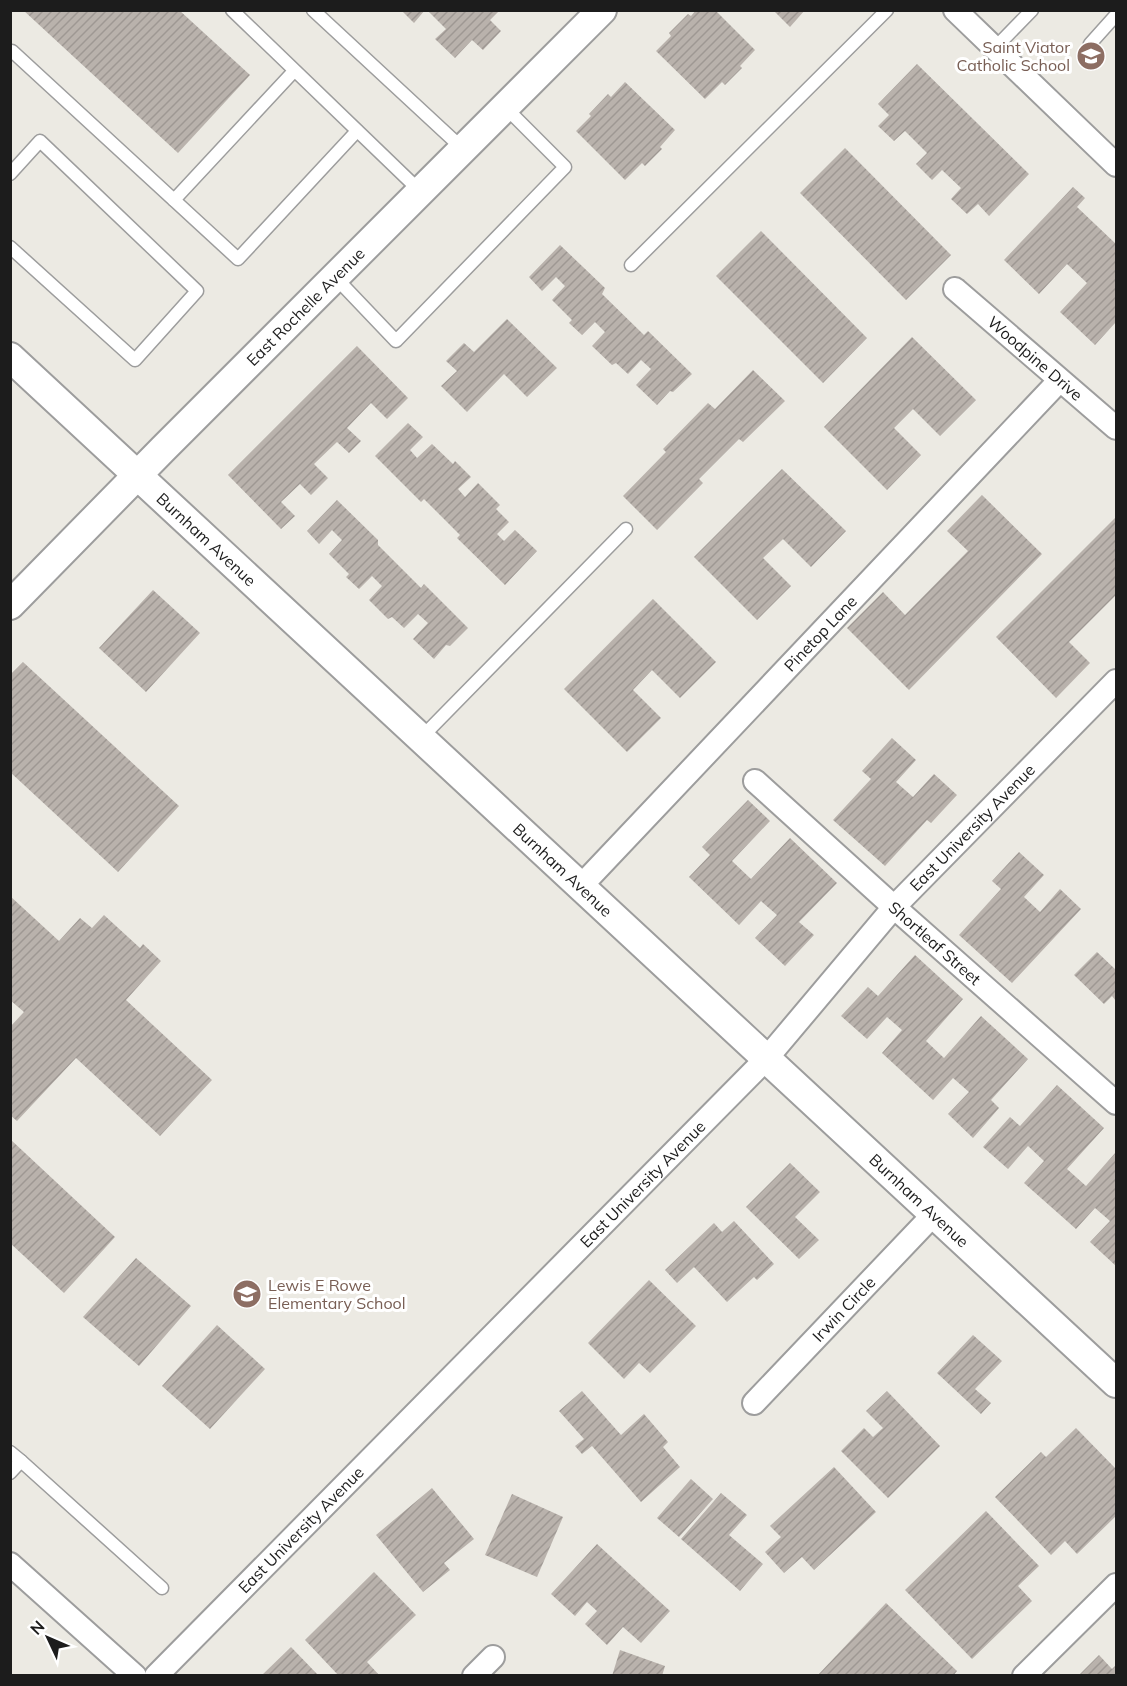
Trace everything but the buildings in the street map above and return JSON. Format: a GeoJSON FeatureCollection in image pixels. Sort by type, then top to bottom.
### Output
{"type":"FeatureCollection","features":[{"type":"Feature","properties":{"kind":"street","name":"East Rochelle Avenue"},"geometry":{"type":"LineString","coordinates":[[10,605],[602,10]]}},
{"type":"Feature","properties":{"kind":"street"},"geometry":{"type":"LineString","coordinates":[[960,12],[994,49],[1116,165]]}},
{"type":"Feature","properties":{"kind":"street","name":"Woodpine Drive"},"geometry":{"type":"LineString","coordinates":[[955,289],[1116,429]]}},
{"type":"Feature","properties":{"kind":"street","name":"Burnham Avenue"},"geometry":{"type":"LineString","coordinates":[[10,357],[1116,1383]]}},
{"type":"Feature","properties":{"kind":"street","name":"Pinetop Lane"},"geometry":{"type":"LineString","coordinates":[[581,886],[1059,381]]}},
{"type":"Feature","properties":{"kind":"street","name":"East University Avenue"},"geometry":{"type":"LineString","coordinates":[[156,1676],[767,1058],[894,908],[1116,681]]}},
{"type":"Feature","properties":{"kind":"street","name":"Shortleaf Street"},"geometry":{"type":"LineString","coordinates":[[755,781],[894,908],[1116,1103]]}},
{"type":"Feature","properties":{"kind":"street","name":"Irwin Circle"},"geometry":{"type":"LineString","coordinates":[[754,1403],[934,1214]]}},
{"type":"Feature","properties":{"kind":"street"},"geometry":{"type":"LineString","coordinates":[[10,1563],[135,1676]]}},
{"type":"Feature","properties":{"kind":"street"},"geometry":{"type":"LineString","coordinates":[[1024,1676],[1116,1585]]}},
{"type":"Feature","properties":{"kind":"street"},"geometry":{"type":"LineString","coordinates":[[474,1676],[492,1657]]}},
{"type":"Feature","properties":{"kind":"lane"},"geometry":{"type":"LineString","coordinates":[[232,10],[421,192]]}},
{"type":"Feature","properties":{"kind":"lane"},"geometry":{"type":"LineString","coordinates":[[313,10],[463,149]]}},
{"type":"Feature","properties":{"kind":"lane"},"geometry":{"type":"LineString","coordinates":[[631,265],[887,10]]}},
{"type":"Feature","properties":{"kind":"lane"},"geometry":{"type":"LineString","coordinates":[[994,49],[1032,10]]}},
{"type":"Feature","properties":{"kind":"lane"},"geometry":{"type":"LineString","coordinates":[[1090,44],[1116,15]]}},
{"type":"Feature","properties":{"kind":"lane"},"geometry":{"type":"LineString","coordinates":[[11,51],[238,259],[357,131]]}},
{"type":"Feature","properties":{"kind":"lane"},"geometry":{"type":"LineString","coordinates":[[174,200],[294,70]]}},
{"type":"Feature","properties":{"kind":"lane"},"geometry":{"type":"LineString","coordinates":[[335,277],[396,341],[565,166],[505,107]]}},
{"type":"Feature","properties":{"kind":"lane"},"geometry":{"type":"LineString","coordinates":[[10,174],[40,141],[197,291],[135,360],[10,247]]}},
{"type":"Feature","properties":{"kind":"lane"},"geometry":{"type":"LineString","coordinates":[[421,738],[626,529]]}},
{"type":"Feature","properties":{"kind":"lane"},"geometry":{"type":"LineString","coordinates":[[10,1452],[162,1588]]}},
{"type":"Feature","properties":{"kind":"lane"},"geometry":{"type":"LineString","coordinates":[[10,1473],[21,1461]]}},
{"type":"Feature","properties":{"kind":"place","name":"Saint Viator Catholic School"},"geometry":{"type":"Point","coordinates":[1091,56]}},
{"type":"Feature","properties":{"kind":"place","name":"Lewis E Rowe Elementary School"},"geometry":{"type":"Point","coordinates":[247,1294]}}]}
